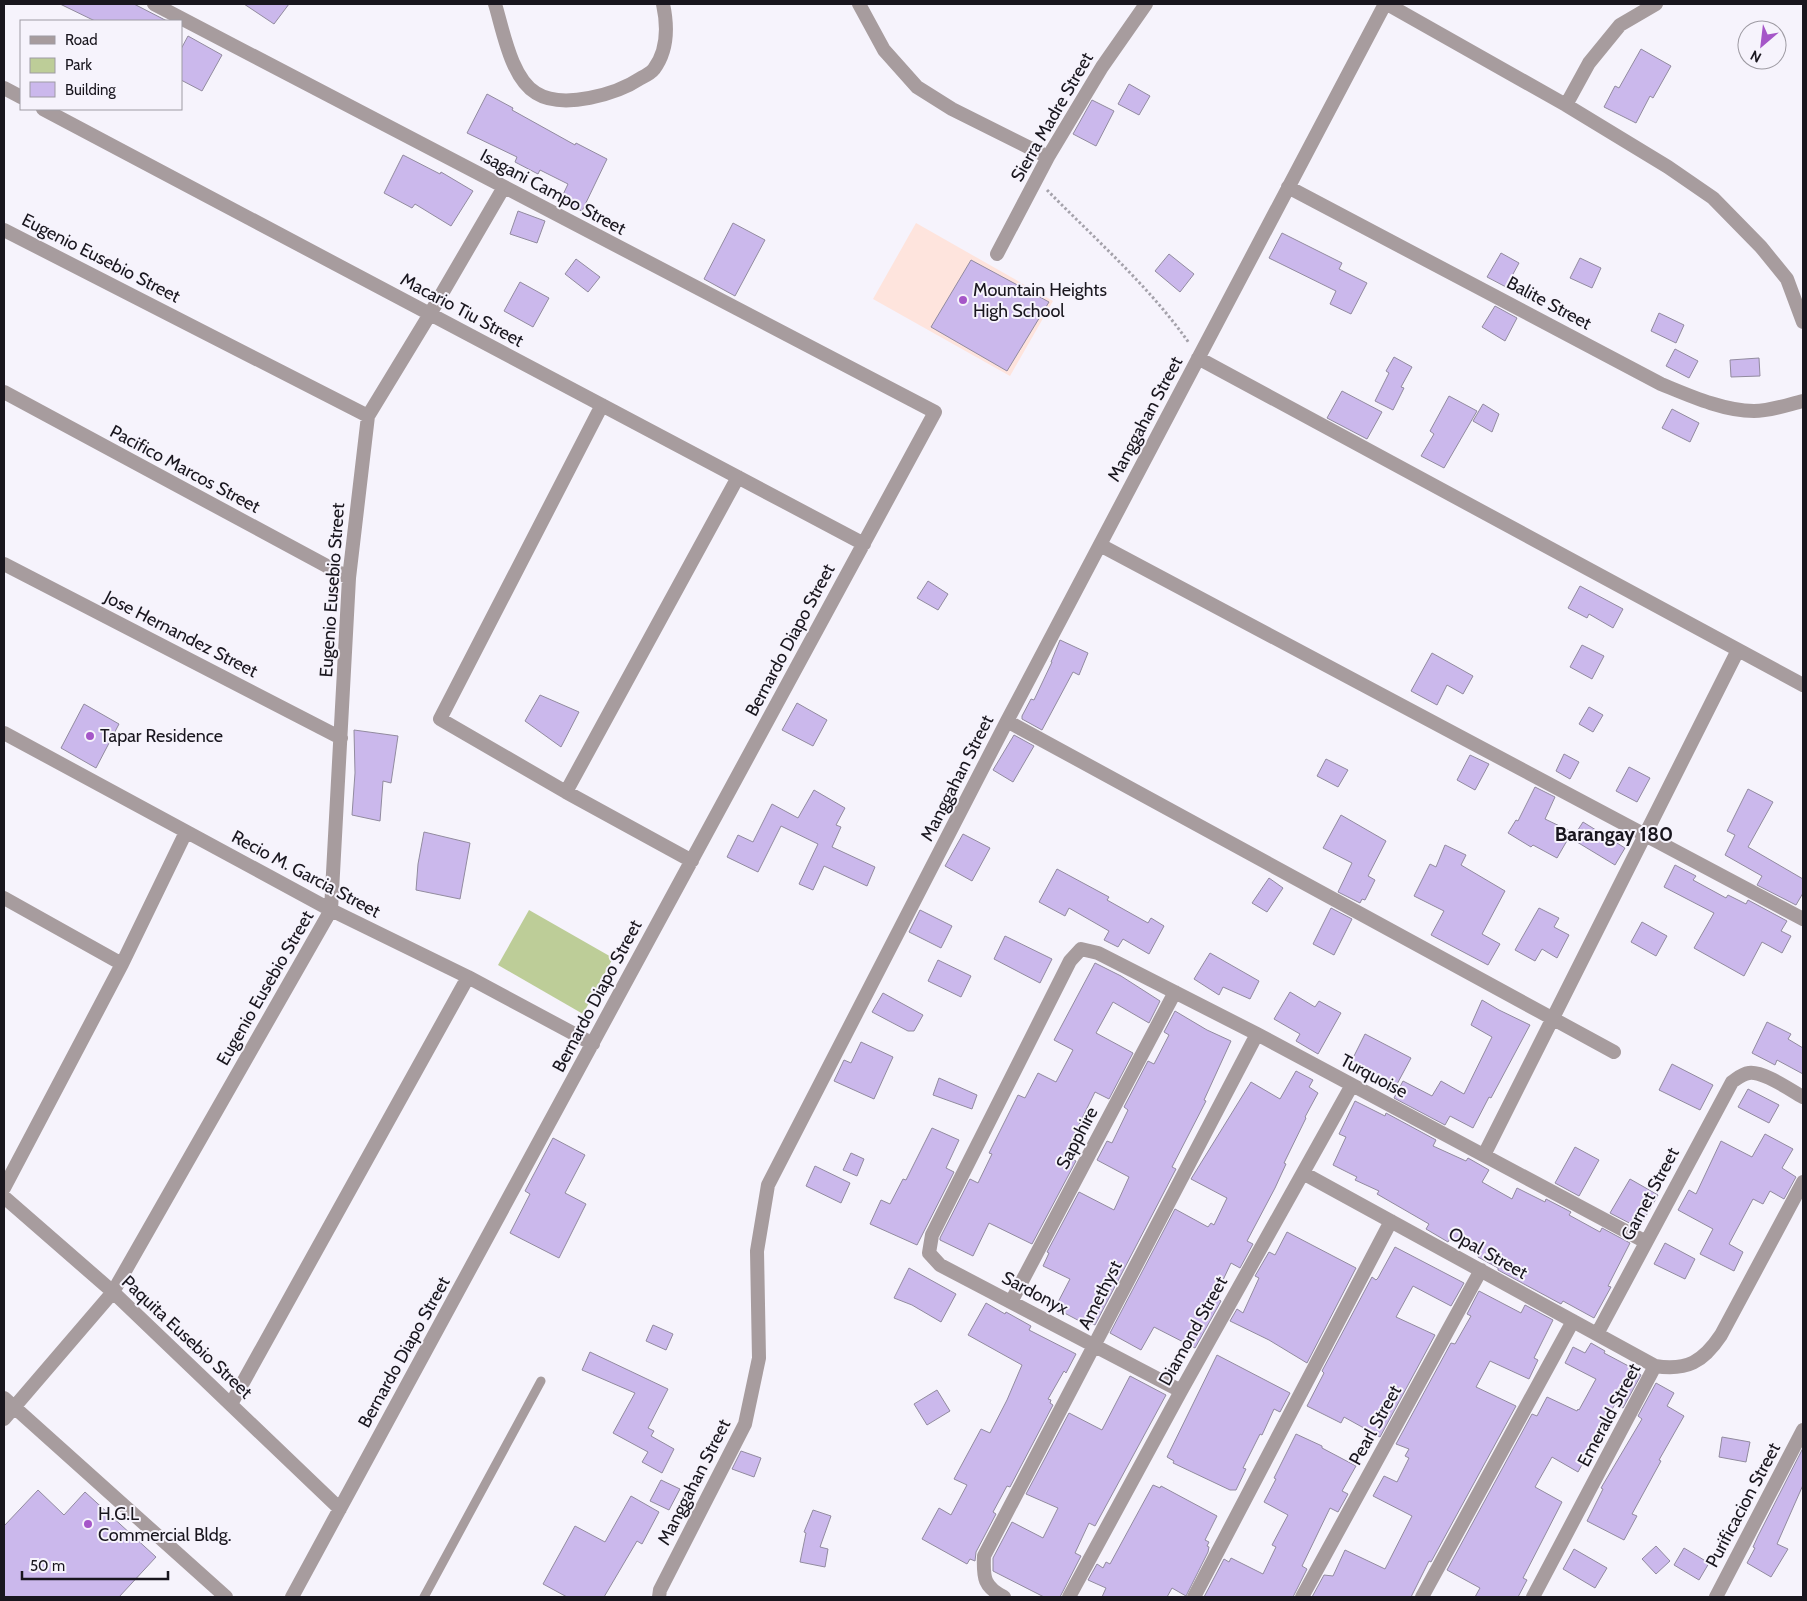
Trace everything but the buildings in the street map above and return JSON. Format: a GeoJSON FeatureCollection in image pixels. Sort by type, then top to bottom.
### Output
{"type":"FeatureCollection","features":[{"type":"Feature","properties":{"kind":"street","name":"Isagani Campo Street"},"geometry":{"type":"LineString","coordinates":[[154,4],[935,412]]}},
{"type":"Feature","properties":{"kind":"street"},"geometry":{"type":"LineString","coordinates":[[495,4],[507,45],[519,76],[536,93],[558,101],[593,97],[628,87],[653,71],[665,49],[667,22],[663,4]]}},
{"type":"Feature","properties":{"kind":"street"},"geometry":{"type":"LineString","coordinates":[[859,4],[884,50],[917,87],[952,109],[1048,157]]}},
{"type":"Feature","properties":{"kind":"street","name":"Sierra Madre Street"},"geometry":{"type":"LineString","coordinates":[[997,254],[1048,157],[1102,66],[1146,4]]}},
{"type":"Feature","properties":{"kind":"street"},"geometry":{"type":"LineString","coordinates":[[1386,4],[1566,104],[1668,167],[1713,198],[1761,247],[1787,279],[1803,322]]}},
{"type":"Feature","properties":{"kind":"street","name":"Manggahan Street"},"geometry":{"type":"LineString","coordinates":[[659,1597],[660,1590],[745,1424],[759,1358],[757,1251],[768,1185],[1007,721],[1386,4]]}},
{"type":"Feature","properties":{"kind":"street"},"geometry":{"type":"LineString","coordinates":[[1566,104],[1589,63],[1620,25],[1656,4]]}},
{"type":"Feature","properties":{"kind":"street"},"geometry":{"type":"LineString","coordinates":[[4,88],[20,96]]}},
{"type":"Feature","properties":{"kind":"street","name":"Macario Tiu Street"},"geometry":{"type":"LineString","coordinates":[[45,110],[864,544]]}},
{"type":"Feature","properties":{"kind":"street","name":"Eugenio Eusebio Street"},"geometry":{"type":"LineString","coordinates":[[4,1419],[8,1403],[113,1292],[331,910],[349,578],[368,416],[504,187]]}},
{"type":"Feature","properties":{"kind":"street","name":"Balite Street"},"geometry":{"type":"LineString","coordinates":[[1288,187],[1661,384],[1712,404],[1753,411],[1803,401]]}},
{"type":"Feature","properties":{"kind":"street","name":"Eugenio Eusebio Street"},"geometry":{"type":"LineString","coordinates":[[4,230],[368,416]]}},
{"type":"Feature","properties":{"kind":"street"},"geometry":{"type":"LineString","coordinates":[[1198,358],[1803,685]]}},
{"type":"Feature","properties":{"kind":"street","name":"Pacifico Marcos Street"},"geometry":{"type":"LineString","coordinates":[[4,392],[349,578]]}},
{"type":"Feature","properties":{"kind":"street"},"geometry":{"type":"LineString","coordinates":[[602,405],[440,719],[566,792],[692,860]]}},
{"type":"Feature","properties":{"kind":"street","name":"Bernardo Diapo Street"},"geometry":{"type":"LineString","coordinates":[[292,1597],[935,412]]}},
{"type":"Feature","properties":{"kind":"street"},"geometry":{"type":"LineString","coordinates":[[566,792],[738,477]]}},
{"type":"Feature","properties":{"kind":"street"},"geometry":{"type":"LineString","coordinates":[[1100,545],[1803,919]]}},
{"type":"Feature","properties":{"kind":"street","name":"Jose Hernandez Street"},"geometry":{"type":"LineString","coordinates":[[4,564],[341,738]]}},
{"type":"Feature","properties":{"kind":"street"},"geometry":{"type":"LineString","coordinates":[[1484,1156],[1738,650]]}},
{"type":"Feature","properties":{"kind":"street"},"geometry":{"type":"LineString","coordinates":[[1007,721],[1614,1052]]}},
{"type":"Feature","properties":{"kind":"street","name":"Recio M. Garcia Street"},"geometry":{"type":"LineString","coordinates":[[4,733],[331,910],[468,977],[593,1044]]}},
{"type":"Feature","properties":{"kind":"street"},"geometry":{"type":"LineString","coordinates":[[4,1188],[122,964],[186,832]]}},
{"type":"Feature","properties":{"kind":"street"},"geometry":{"type":"LineString","coordinates":[[4,898],[122,964]]}},
{"type":"Feature","properties":{"kind":"street","name":"Turquoise"},"geometry":{"type":"LineString","coordinates":[[929,1252],[932,1235],[1070,961],[1081,949],[1098,953],[1257,1034],[1646,1242]]}},
{"type":"Feature","properties":{"kind":"street"},"geometry":{"type":"LineString","coordinates":[[231,1404],[468,977]]}},
{"type":"Feature","properties":{"kind":"street","name":"Sapphire"},"geometry":{"type":"LineString","coordinates":[[1011,1302],[1175,992]]}},
{"type":"Feature","properties":{"kind":"street","name":"Amethyst"},"geometry":{"type":"LineString","coordinates":[[1004,1597],[993,1591],[983,1576],[984,1556],[1257,1034]]}},
{"type":"Feature","properties":{"kind":"street","name":"Garnet Street"},"geometry":{"type":"LineString","coordinates":[[1597,1334],[1732,1082],[1741,1075],[1750,1073],[1761,1074],[1803,1097]]}},
{"type":"Feature","properties":{"kind":"street","name":"Diamond Street"},"geometry":{"type":"LineString","coordinates":[[1069,1597],[1181,1391],[1352,1085]]}},
{"type":"Feature","properties":{"kind":"street","name":"Opal Street"},"geometry":{"type":"LineString","coordinates":[[1303,1173],[1655,1366]]}},
{"type":"Feature","properties":{"kind":"street","name":"Emerald Street"},"geometry":{"type":"LineString","coordinates":[[1533,1597],[1655,1366],[1673,1368],[1693,1363],[1711,1350],[1721,1335],[1803,1182]]}},
{"type":"Feature","properties":{"kind":"street","name":"Paquita Eusebio Street"},"geometry":{"type":"LineString","coordinates":[[4,1197],[113,1292],[340,1509]]}},
{"type":"Feature","properties":{"kind":"street"},"geometry":{"type":"LineString","coordinates":[[1194,1597],[1391,1221]]}},
{"type":"Feature","properties":{"kind":"street","name":"Sardonyx"},"geometry":{"type":"LineString","coordinates":[[929,1252],[940,1266],[1181,1391]]}},
{"type":"Feature","properties":{"kind":"street","name":"Pearl Street"},"geometry":{"type":"LineString","coordinates":[[1302,1597],[1481,1270]]}},
{"type":"Feature","properties":{"kind":"street"},"geometry":{"type":"LineString","coordinates":[[1422,1597],[1573,1321]]}},
{"type":"Feature","properties":{"kind":"street"},"geometry":{"type":"LineString","coordinates":[[8,1403],[226,1597]]}},
{"type":"Feature","properties":{"kind":"street","name":"Purificacion Street"},"geometry":{"type":"LineString","coordinates":[[1716,1597],[1803,1430]]}},
{"type":"Feature","properties":{"kind":"lane"},"geometry":{"type":"LineString","coordinates":[[424,1597],[541,1381]]}},
{"type":"Feature","properties":{"kind":"path"},"geometry":{"type":"LineString","coordinates":[[1036,179],[1158,303],[1198,358]]}},
{"type":"Feature","properties":{"kind":"shaded area","name":"Mountain Heights High School"},"geometry":{"type":"Polygon","coordinates":[[[916,223],[1053,301],[1010,376],[873,299],[916,223]]]}},
{"type":"Feature","properties":{"kind":"green space"},"geometry":{"type":"Polygon","coordinates":[[[529,910],[613,958],[583,1014],[498,965],[529,910]]]}},
{"type":"Feature","properties":{"kind":"place","name":"Mountain Heights High School"},"geometry":{"type":"Point","coordinates":[963,300]}},
{"type":"Feature","properties":{"kind":"place","name":"Tapar Residence"},"geometry":{"type":"Point","coordinates":[90,736]}},
{"type":"Feature","properties":{"kind":"place","name":"H.G.L Commercial Bldg."},"geometry":{"type":"Point","coordinates":[88,1524]}},
{"type":"Feature","properties":{"kind":"district","name":"Barangay 180"},"geometry":{"type":"Point","coordinates":[1614,834]}}]}
